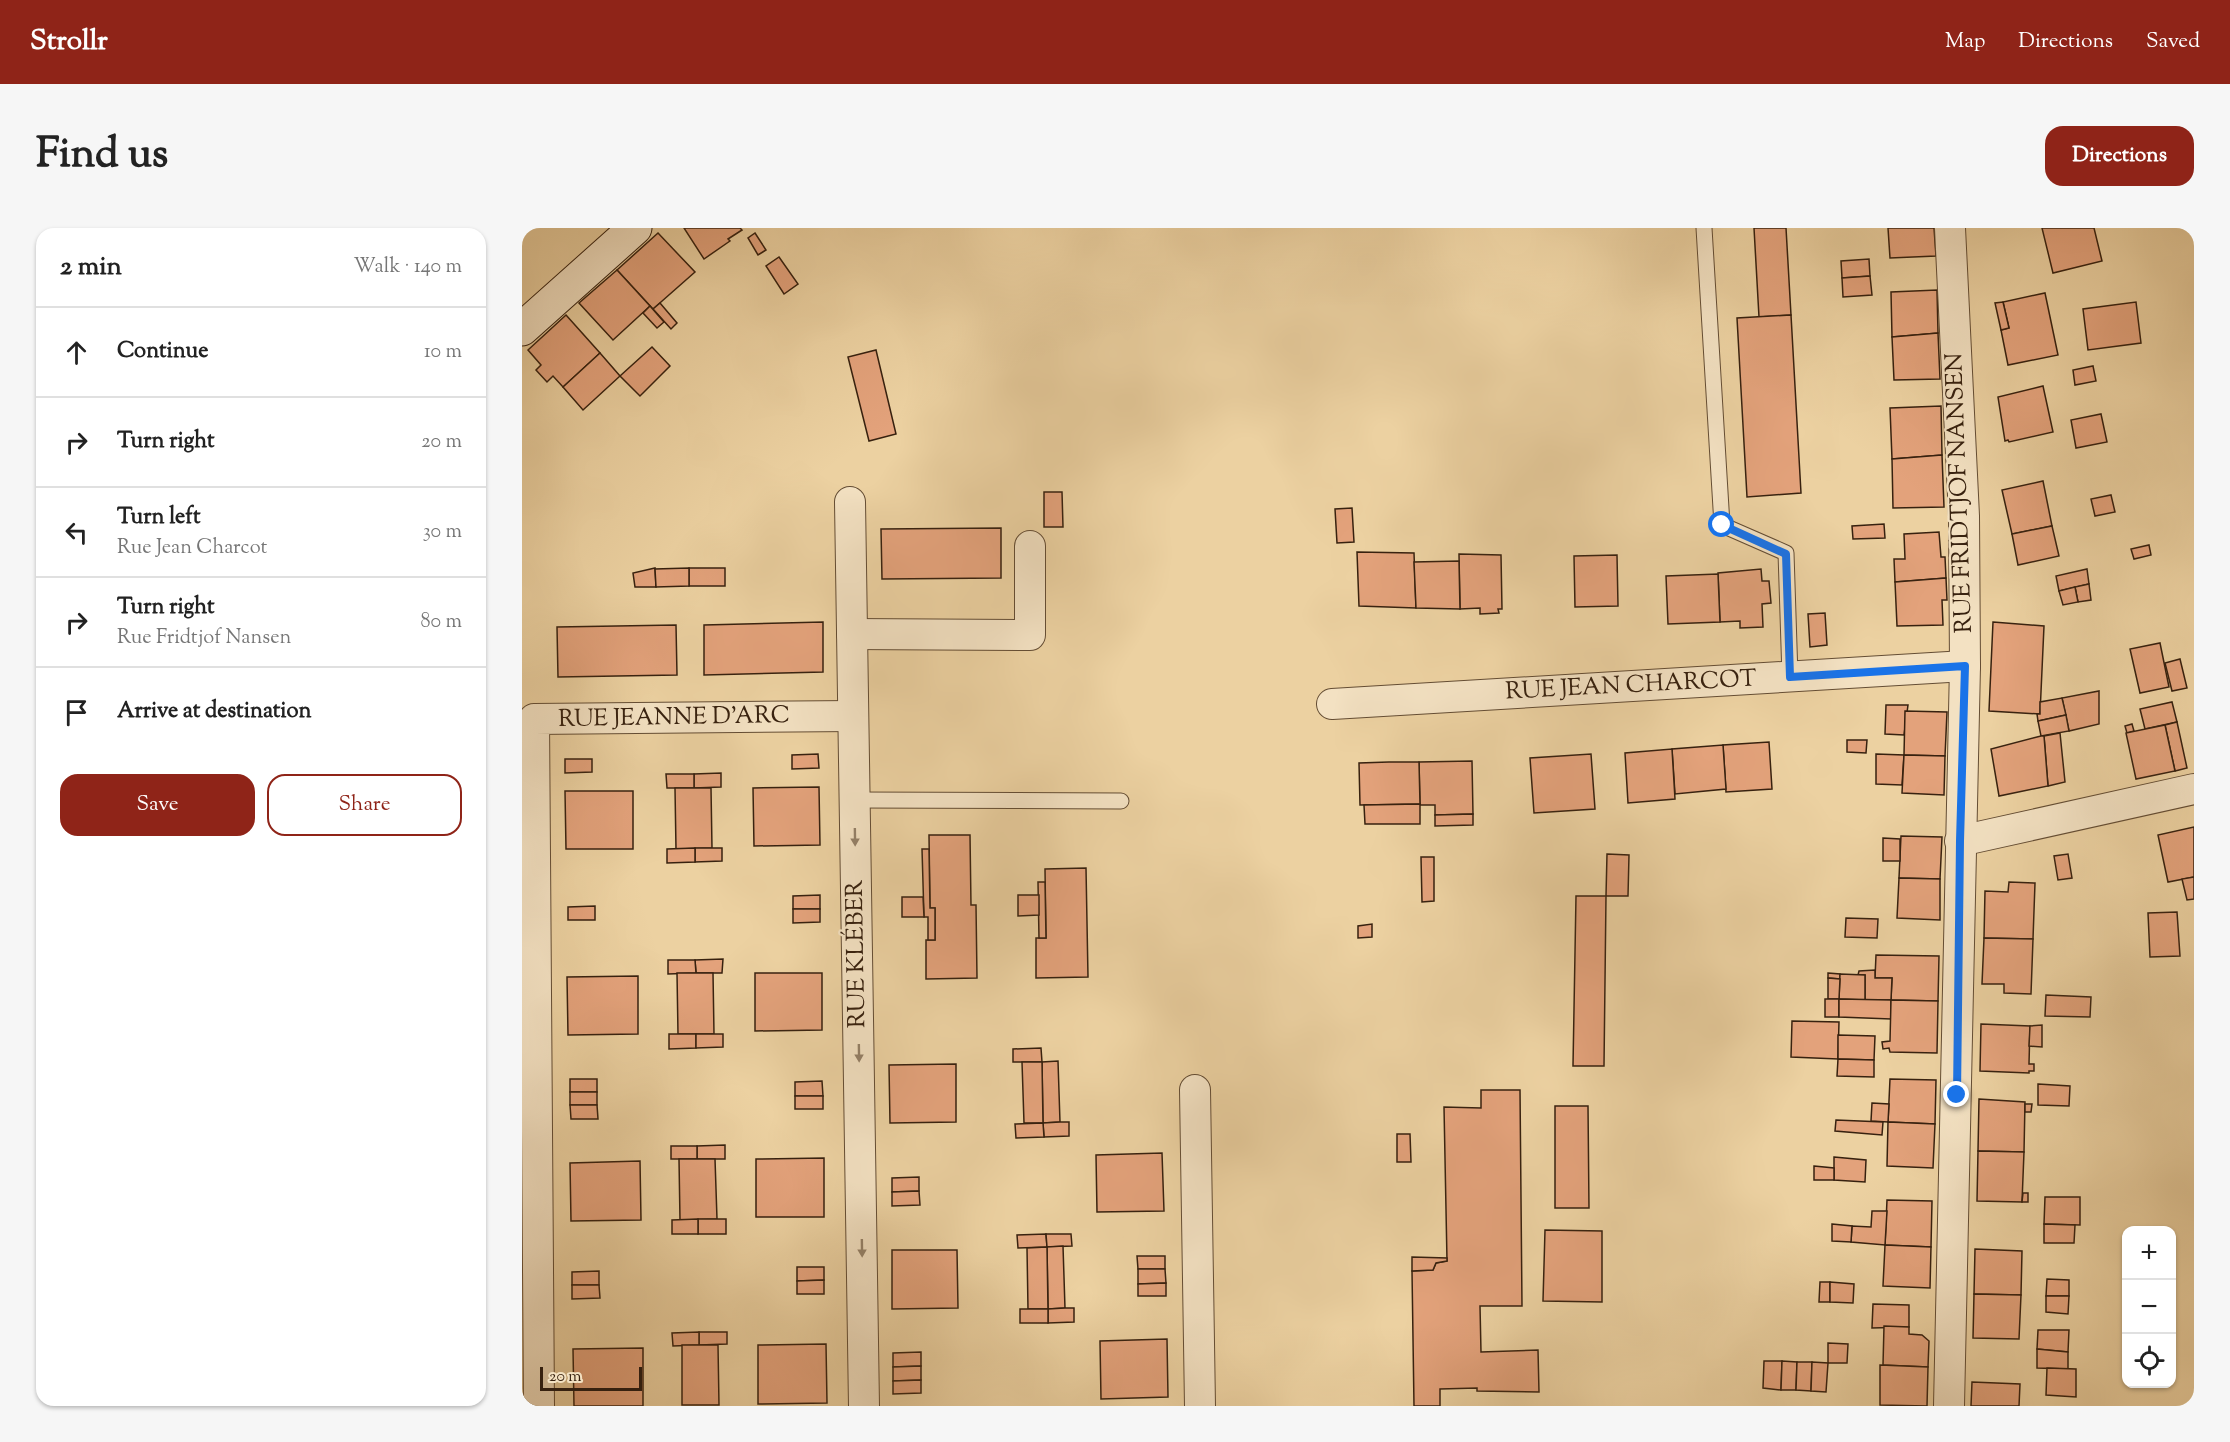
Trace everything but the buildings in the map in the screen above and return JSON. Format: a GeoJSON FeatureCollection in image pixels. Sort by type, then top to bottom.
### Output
{"type":"FeatureCollection","features":[{"type":"Feature","properties":{"kind":"street"},"geometry":{"type":"LineString","coordinates":[[522,329],[635,228]]}},
{"type":"Feature","properties":{"kind":"street","name":"RUE FRIDTJOF NANSEN"},"geometry":{"type":"LineString","coordinates":[[1949,1406],[1965,666],[1964,516],[1950,228]]}},
{"type":"Feature","properties":{"kind":"street","name":"RUE KLÉBER"},"geometry":{"type":"LineString","coordinates":[[850,502],[864,1406]]}},
{"type":"Feature","properties":{"kind":"street"},"geometry":{"type":"LineString","coordinates":[[852,634],[1030,635],[1030,546]]}},
{"type":"Feature","properties":{"kind":"street","name":"RUE JEAN CHARCOT"},"geometry":{"type":"LineString","coordinates":[[1332,704],[1965,666]]}},
{"type":"Feature","properties":{"kind":"street","name":"RUE JEANNE D'ARC"},"geometry":{"type":"LineString","coordinates":[[539,1406],[534,719],[854,716]]}},
{"type":"Feature","properties":{"kind":"street"},"geometry":{"type":"LineString","coordinates":[[1960,841],[2194,789]]}},
{"type":"Feature","properties":{"kind":"street"},"geometry":{"type":"LineString","coordinates":[[1195,1090],[1200,1406]]}},
{"type":"Feature","properties":{"kind":"lane"},"geometry":{"type":"LineString","coordinates":[[1704,228],[1722,525],[1786,554],[1790,677]]}},
{"type":"Feature","properties":{"kind":"lane"},"geometry":{"type":"LineString","coordinates":[[855,800],[1121,801]]}},
{"type":"Feature","properties":{"kind":"route"},"geometry":{"type":"LineString","coordinates":[[1722,525],[1786,554],[1790,677],[1965,666],[1957,1095]]}}]}
